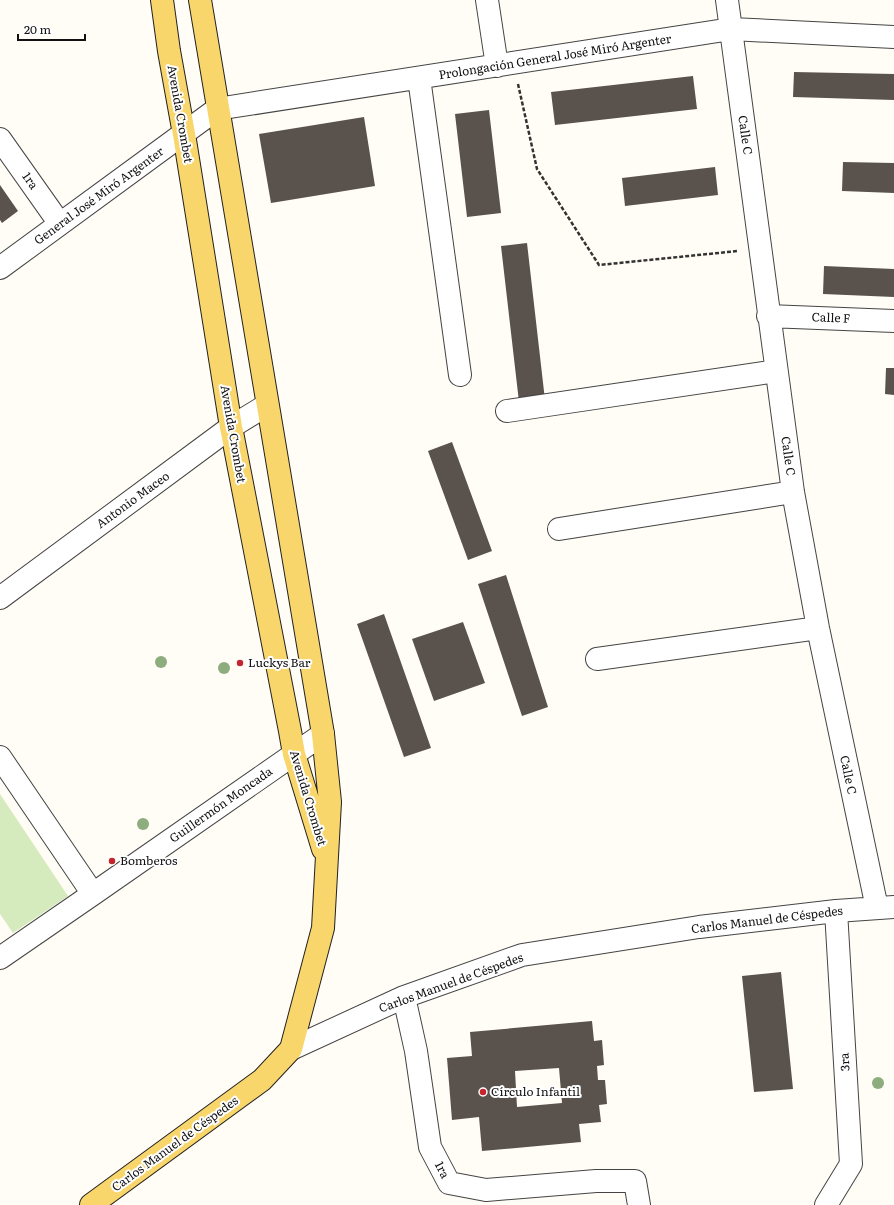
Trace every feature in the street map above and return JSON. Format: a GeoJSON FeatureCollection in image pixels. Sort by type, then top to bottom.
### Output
{"type":"FeatureCollection","features":[{"type":"Feature","properties":{"kind":"main road","name":"Avenida Crombet"},"geometry":{"type":"LineString","coordinates":[[162,0],[169,51],[184,134],[231,428],[294,754],[328,863]]}},
{"type":"Feature","properties":{"kind":"main road","name":"Avenida Crombet"},"geometry":{"type":"LineString","coordinates":[[200,0],[217,109],[323,734],[330,802],[328,863],[323,928],[291,1049]]}},
{"type":"Feature","properties":{"kind":"main road","name":"Carlos Manuel de Céspedes"},"geometry":{"type":"LineString","coordinates":[[91,1205],[262,1080],[291,1049]]}},
{"type":"Feature","properties":{"kind":"street"},"geometry":{"type":"LineString","coordinates":[[487,0],[506,65]]}},
{"type":"Feature","properties":{"kind":"street","name":"Calle C"},"geometry":{"type":"LineString","coordinates":[[727,0],[761,249],[768,316],[793,492],[818,628],[885,908]]}},
{"type":"Feature","properties":{"kind":"street","name":"Prolongación General José Miró Argenter"},"geometry":{"type":"LineString","coordinates":[[217,109],[731,30],[894,37]]}},
{"type":"Feature","properties":{"kind":"street"},"geometry":{"type":"LineString","coordinates":[[419,78],[460,375]]}},
{"type":"Feature","properties":{"kind":"street","name":"General José Miró Argenter"},"geometry":{"type":"LineString","coordinates":[[0,268],[217,109]]}},
{"type":"Feature","properties":{"kind":"street","name":"1ra"},"geometry":{"type":"LineString","coordinates":[[0,139],[60,224]]}},
{"type":"Feature","properties":{"kind":"street","name":"Calle F"},"geometry":{"type":"LineString","coordinates":[[768,316],[894,321]]}},
{"type":"Feature","properties":{"kind":"street"},"geometry":{"type":"LineString","coordinates":[[507,410],[776,371]]}},
{"type":"Feature","properties":{"kind":"street","name":"Antonio Maceo"},"geometry":{"type":"LineString","coordinates":[[0,598],[231,428],[267,405]]}},
{"type":"Feature","properties":{"kind":"street"},"geometry":{"type":"LineString","coordinates":[[559,529],[793,492]]}},
{"type":"Feature","properties":{"kind":"street"},"geometry":{"type":"LineString","coordinates":[[597,659],[818,628]]}},
{"type":"Feature","properties":{"kind":"street","name":"Guillermón Moncada"},"geometry":{"type":"LineString","coordinates":[[3,950],[93,894],[323,734]]}},
{"type":"Feature","properties":{"kind":"street"},"geometry":{"type":"LineString","coordinates":[[0,757],[93,894]]}},
{"type":"Feature","properties":{"kind":"street","name":"Carlos Manuel de Céspedes"},"geometry":{"type":"LineString","coordinates":[[291,1049],[404,997],[522,955],[699,927],[885,908]]}},
{"type":"Feature","properties":{"kind":"street","name":"3ra"},"geometry":{"type":"LineString","coordinates":[[826,1205],[851,1164],[836,912]]}},
{"type":"Feature","properties":{"kind":"street","name":"1ra"},"geometry":{"type":"LineString","coordinates":[[404,997],[416,1051],[430,1147],[449,1183],[486,1190],[596,1181],[635,1180],[639,1205]]}},
{"type":"Feature","properties":{"kind":"path"},"geometry":{"type":"LineString","coordinates":[[506,65],[537,169],[599,264],[761,249]]}},
{"type":"Feature","properties":{"kind":"green space"},"geometry":{"type":"Polygon","coordinates":[[[0,794],[68,896],[13,933],[0,914],[0,794]]]}},
{"type":"Feature","properties":{"kind":"building"},"geometry":{"type":"Polygon","coordinates":[[[794,72],[894,74],[894,100],[793,97],[794,72]]]}},
{"type":"Feature","properties":{"kind":"building"},"geometry":{"type":"Polygon","coordinates":[[[693,76],[697,109],[555,125],[551,92],[693,76]]]}},
{"type":"Feature","properties":{"kind":"building"},"geometry":{"type":"Polygon","coordinates":[[[489,110],[501,213],[467,217],[455,114],[489,110]]]}},
{"type":"Feature","properties":{"kind":"building"},"geometry":{"type":"Polygon","coordinates":[[[364,117],[375,186],[271,203],[259,134],[364,117]]]}},
{"type":"Feature","properties":{"kind":"building"},"geometry":{"type":"Polygon","coordinates":[[[843,162],[894,163],[894,193],[842,191],[843,162]]]}},
{"type":"Feature","properties":{"kind":"building"},"geometry":{"type":"Polygon","coordinates":[[[715,167],[718,195],[625,206],[622,178],[715,167]]]}},
{"type":"Feature","properties":{"kind":"building"},"geometry":{"type":"Polygon","coordinates":[[[0,185],[18,211],[2,223],[0,220],[0,185]]]}},
{"type":"Feature","properties":{"kind":"building"},"geometry":{"type":"Polygon","coordinates":[[[527,243],[545,400],[519,402],[501,246],[527,243]]]}},
{"type":"Feature","properties":{"kind":"building"},"geometry":{"type":"Polygon","coordinates":[[[824,266],[894,269],[894,297],[823,294],[824,266]]]}},
{"type":"Feature","properties":{"kind":"building"},"geometry":{"type":"Polygon","coordinates":[[[886,368],[894,368],[894,395],[885,394],[886,368]]]}},
{"type":"Feature","properties":{"kind":"building"},"geometry":{"type":"Polygon","coordinates":[[[452,442],[492,551],[468,560],[428,451],[452,442]]]}},
{"type":"Feature","properties":{"kind":"building"},"geometry":{"type":"Polygon","coordinates":[[[506,575],[548,707],[522,716],[478,584],[506,575]]]}},
{"type":"Feature","properties":{"kind":"building"},"geometry":{"type":"Polygon","coordinates":[[[384,614],[431,748],[404,757],[357,624],[384,614]]]}},
{"type":"Feature","properties":{"kind":"building"},"geometry":{"type":"Polygon","coordinates":[[[463,622],[485,683],[434,701],[412,639],[463,622]]]}},
{"type":"Feature","properties":{"kind":"building"},"geometry":{"type":"Polygon","coordinates":[[[781,972],[793,1089],[754,1092],[742,976],[781,972]]]}},
{"type":"Feature","properties":{"kind":"building","name":"Círculo Infantil"},"geometry":{"type":"Polygon","coordinates":[[[592,1021],[594,1041],[602,1040],[604,1065],[597,1066],[598,1080],[605,1080],[607,1104],[599,1105],[601,1122],[579,1124],[581,1142],[482,1151],[479,1117],[452,1120],[447,1058],[472,1056],[470,1032],[592,1021]],[[559,1068],[515,1071],[517,1107],[562,1103],[559,1068]]]}},
{"type":"Feature","properties":{"kind":"place","name":"Luckys Bar"},"geometry":{"type":"Point","coordinates":[240,663]}},
{"type":"Feature","properties":{"kind":"place","name":"Bomberos"},"geometry":{"type":"Point","coordinates":[112,861]}},
{"type":"Feature","properties":{"kind":"place","name":"Círculo Infantil"},"geometry":{"type":"Point","coordinates":[483,1092]}}]}
